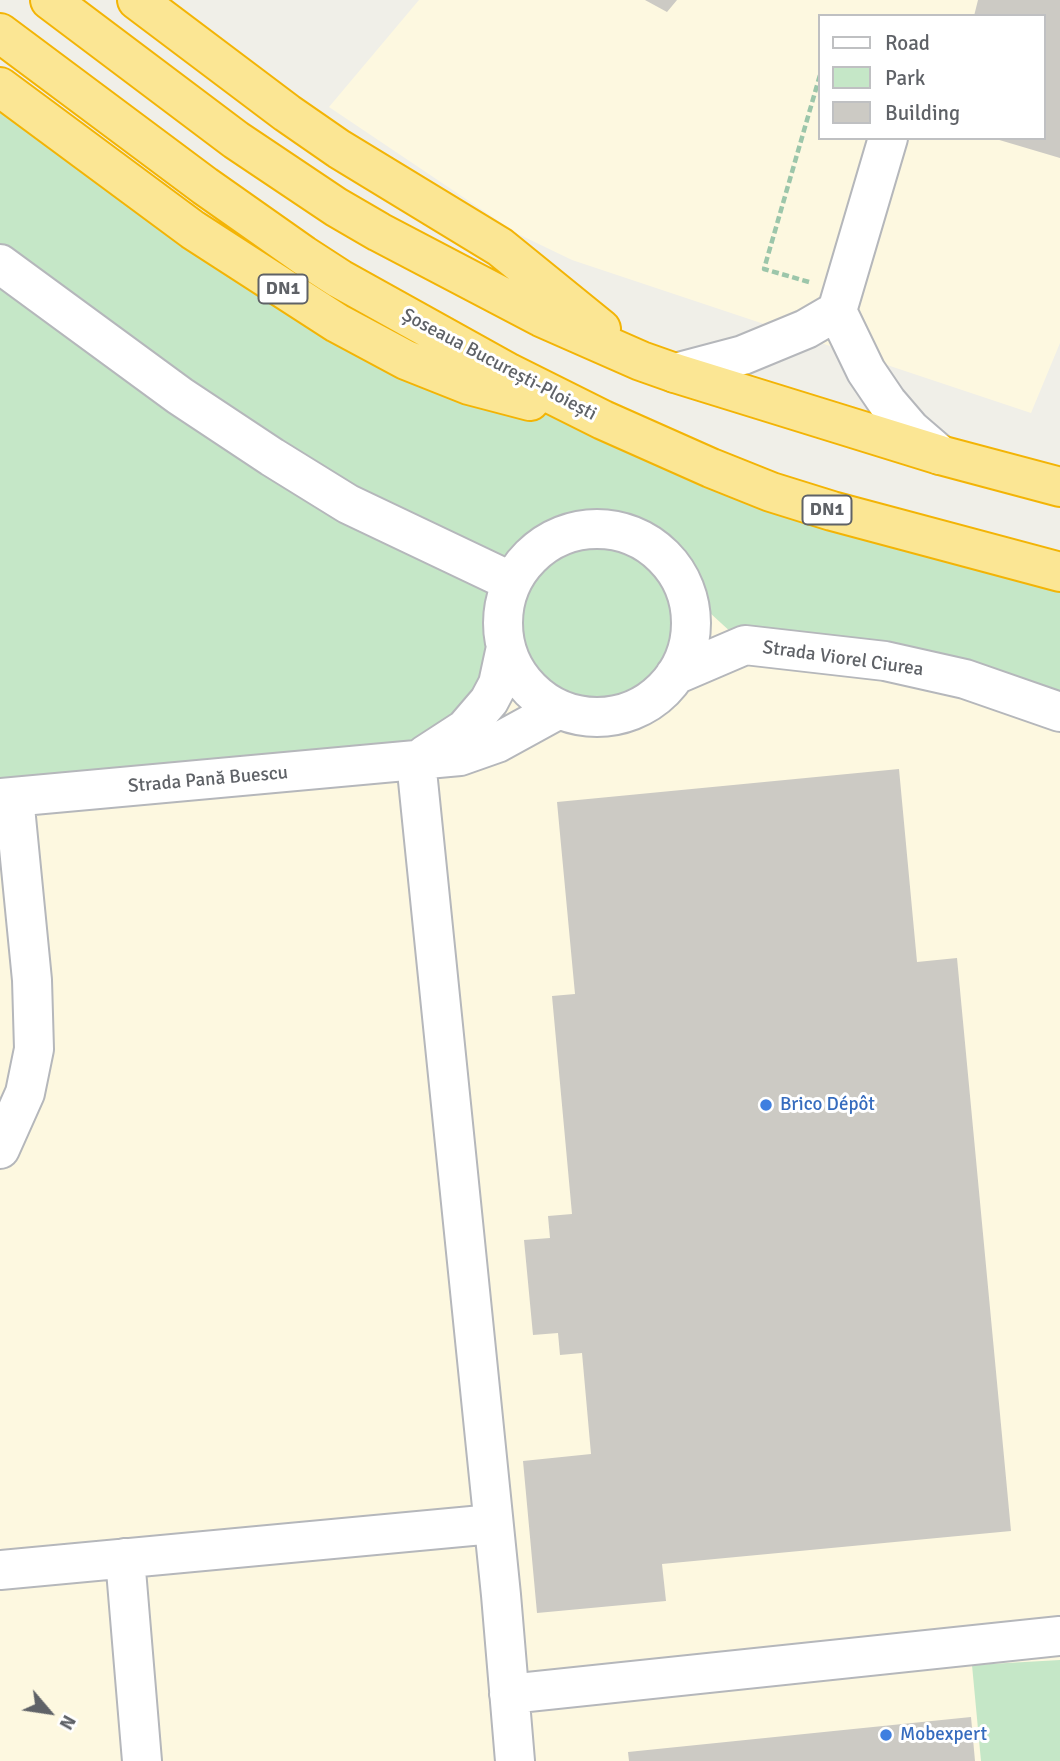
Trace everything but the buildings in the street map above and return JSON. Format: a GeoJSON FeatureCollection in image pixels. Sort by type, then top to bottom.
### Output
{"type":"FeatureCollection","features":[{"type":"Feature","properties":{"kind":"highway"},"geometry":{"type":"LineString","coordinates":[[50,0],[289,177],[379,232],[541,317],[658,367],[940,455],[1060,487]]}},
{"type":"Feature","properties":{"kind":"highway"},"geometry":{"type":"LineString","coordinates":[[137,0],[339,149],[500,247],[658,367]]}},
{"type":"Feature","properties":{"kind":"highway","name":"Șoseaua București-Ploiești"},"geometry":{"type":"LineString","coordinates":[[0,33],[194,178],[303,255],[446,339],[603,420],[771,492],[1060,572]]}},
{"type":"Feature","properties":{"kind":"highway","name":"DN1"},"geometry":{"type":"LineString","coordinates":[[0,87],[193,230],[337,323],[407,360],[469,385],[603,420]]}},
{"type":"Feature","properties":{"kind":"street"},"geometry":{"type":"LineString","coordinates":[[887,140],[840,302],[866,371],[911,430],[940,455]]}},
{"type":"Feature","properties":{"kind":"street"},"geometry":{"type":"LineString","coordinates":[[0,264],[180,396],[272,457],[348,504],[512,582]]}},
{"type":"Feature","properties":{"kind":"street"},"geometry":{"type":"LineString","coordinates":[[658,367],[743,355],[797,333],[840,302]]}},
{"type":"Feature","properties":{"kind":"street"},"geometry":{"type":"LineString","coordinates":[[592,529],[614,530],[638,538],[652,547],[676,573],[685,590],[691,619],[687,648],[675,675],[658,694],[636,709],[610,716],[584,716],[559,709],[535,694],[517,672],[506,647],[503,613],[512,582],[530,556],[562,535],[592,529]]}},
{"type":"Feature","properties":{"kind":"street","name":"Strada Viorel Ciurea"},"geometry":{"type":"LineString","coordinates":[[685,590],[745,645]]}},
{"type":"Feature","properties":{"kind":"street","name":"Strada Viorel Ciurea"},"geometry":{"type":"LineString","coordinates":[[675,675],[745,645],[885,661],[965,679],[1060,712]]}},
{"type":"Feature","properties":{"kind":"street","name":"Strada Pană Buescu"},"geometry":{"type":"LineString","coordinates":[[416,761],[465,729],[477,717],[498,684],[506,647]]}},
{"type":"Feature","properties":{"kind":"street","name":"Strada Pană Buescu"},"geometry":{"type":"LineString","coordinates":[[7,797],[460,756],[478,751],[559,709]]}},
{"type":"Feature","properties":{"kind":"street"},"geometry":{"type":"LineString","coordinates":[[416,761],[515,1761]]}},
{"type":"Feature","properties":{"kind":"street"},"geometry":{"type":"LineString","coordinates":[[0,1149],[25,1093],[34,1049],[33,980],[7,797]]}},
{"type":"Feature","properties":{"kind":"street"},"geometry":{"type":"LineString","coordinates":[[0,1570],[493,1524]]}},
{"type":"Feature","properties":{"kind":"street"},"geometry":{"type":"LineString","coordinates":[[125,1558],[142,1761]]}},
{"type":"Feature","properties":{"kind":"street"},"geometry":{"type":"LineString","coordinates":[[509,1694],[1060,1636]]}},
{"type":"Feature","properties":{"kind":"path"},"geometry":{"type":"LineString","coordinates":[[818,82],[764,269],[840,302]]}},
{"type":"Feature","properties":{"kind":"shaded area"},"geometry":{"type":"Polygon","coordinates":[[[419,0],[1060,0],[1060,343],[1031,413],[572,260],[518,234],[329,107],[419,0]]]}},
{"type":"Feature","properties":{"kind":"shaded area"},"geometry":{"type":"Polygon","coordinates":[[[0,87],[337,323],[1060,572],[1060,1761],[0,1761],[0,87]]]}},
{"type":"Feature","properties":{"kind":"green space"},"geometry":{"type":"Polygon","coordinates":[[[0,87],[337,323],[1060,572],[1060,712],[745,645],[685,590],[676,573],[652,547],[638,538],[614,530],[592,529],[563,535],[545,544],[519,569],[506,597],[503,613],[506,647],[447,741],[0,798],[0,87]]]}},
{"type":"Feature","properties":{"kind":"green space"},"geometry":{"type":"Polygon","coordinates":[[[597,545],[627,551],[652,568],[669,593],[675,623],[669,653],[652,678],[627,695],[597,701],[567,695],[542,678],[525,653],[519,623],[525,593],[542,568],[567,551],[597,545]]]}},
{"type":"Feature","properties":{"kind":"green space"},"geometry":{"type":"Polygon","coordinates":[[[1060,1660],[1060,1761],[981,1761],[972,1665],[1060,1660]]]}},
{"type":"Feature","properties":{"kind":"place","name":"Brico Dépôt"},"geometry":{"type":"Point","coordinates":[766,1105]}},
{"type":"Feature","properties":{"kind":"place","name":"Mobexpert"},"geometry":{"type":"Point","coordinates":[886,1735]}}]}
